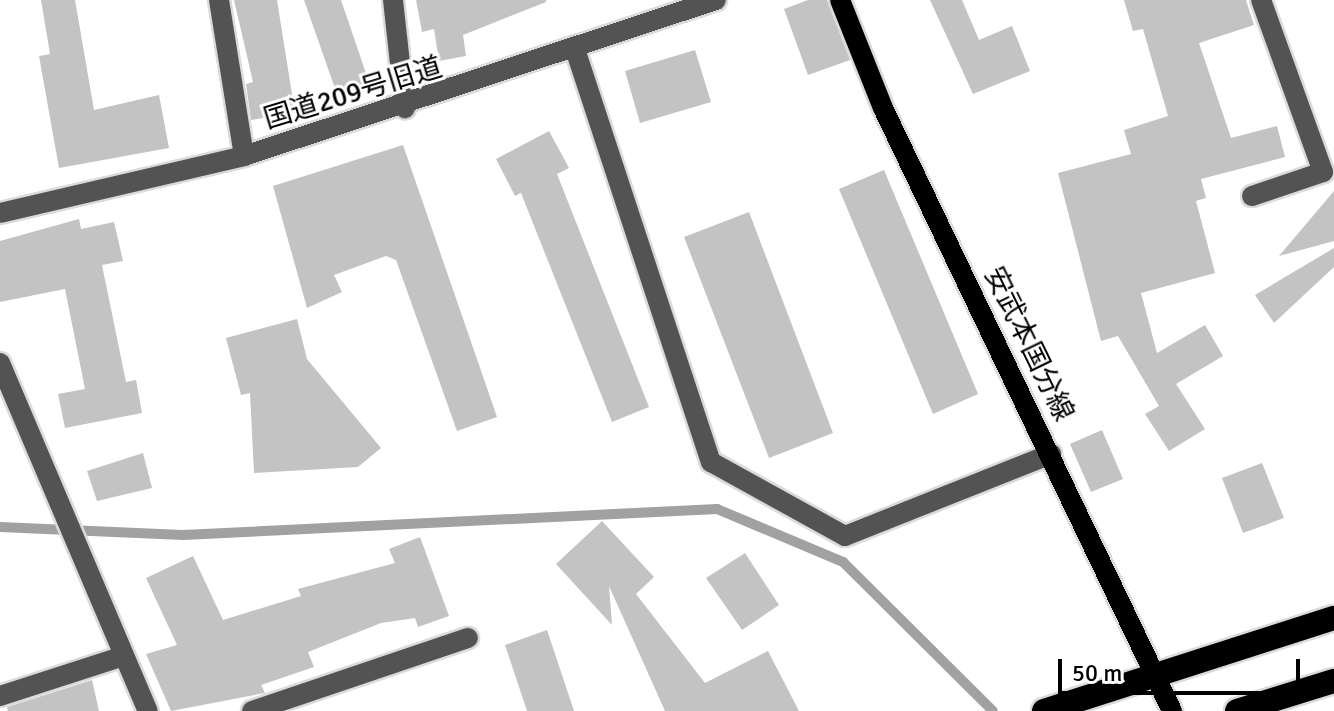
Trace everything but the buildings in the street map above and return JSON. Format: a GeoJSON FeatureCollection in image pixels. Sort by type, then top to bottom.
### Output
{"type":"FeatureCollection","features":[{"type":"Feature","properties":{"kind":"highway"},"geometry":{"type":"LineString","coordinates":[[1044,711],[1156,671],[1334,618]]}},
{"type":"Feature","properties":{"kind":"highway"},"geometry":{"type":"LineString","coordinates":[[1237,711],[1334,681]]}},
{"type":"Feature","properties":{"kind":"main road","name":"安武本国分線"},"geometry":{"type":"LineString","coordinates":[[840,0],[883,108],[1156,671],[1172,711]]}},
{"type":"Feature","properties":{"kind":"street"},"geometry":{"type":"LineString","coordinates":[[219,0],[244,156]]}},
{"type":"Feature","properties":{"kind":"street"},"geometry":{"type":"LineString","coordinates":[[393,0],[405,108]]}},
{"type":"Feature","properties":{"kind":"street","name":"国道209号旧道"},"geometry":{"type":"LineString","coordinates":[[0,213],[244,156],[405,108],[716,0]]}},
{"type":"Feature","properties":{"kind":"street"},"geometry":{"type":"LineString","coordinates":[[1252,196],[1323,172],[1261,0]]}},
{"type":"Feature","properties":{"kind":"street"},"geometry":{"type":"LineString","coordinates":[[575,49],[711,462],[845,536],[1051,454]]}},
{"type":"Feature","properties":{"kind":"street"},"geometry":{"type":"LineString","coordinates":[[0,363],[148,711]]}},
{"type":"Feature","properties":{"kind":"street"},"geometry":{"type":"LineString","coordinates":[[252,711],[468,638]]}},
{"type":"Feature","properties":{"kind":"street"},"geometry":{"type":"LineString","coordinates":[[0,696],[124,656]]}},
{"type":"Feature","properties":{"kind":"waterway"},"geometry":{"type":"LineString","coordinates":[[0,527],[183,535],[717,509],[843,562],[993,711]]}}]}
